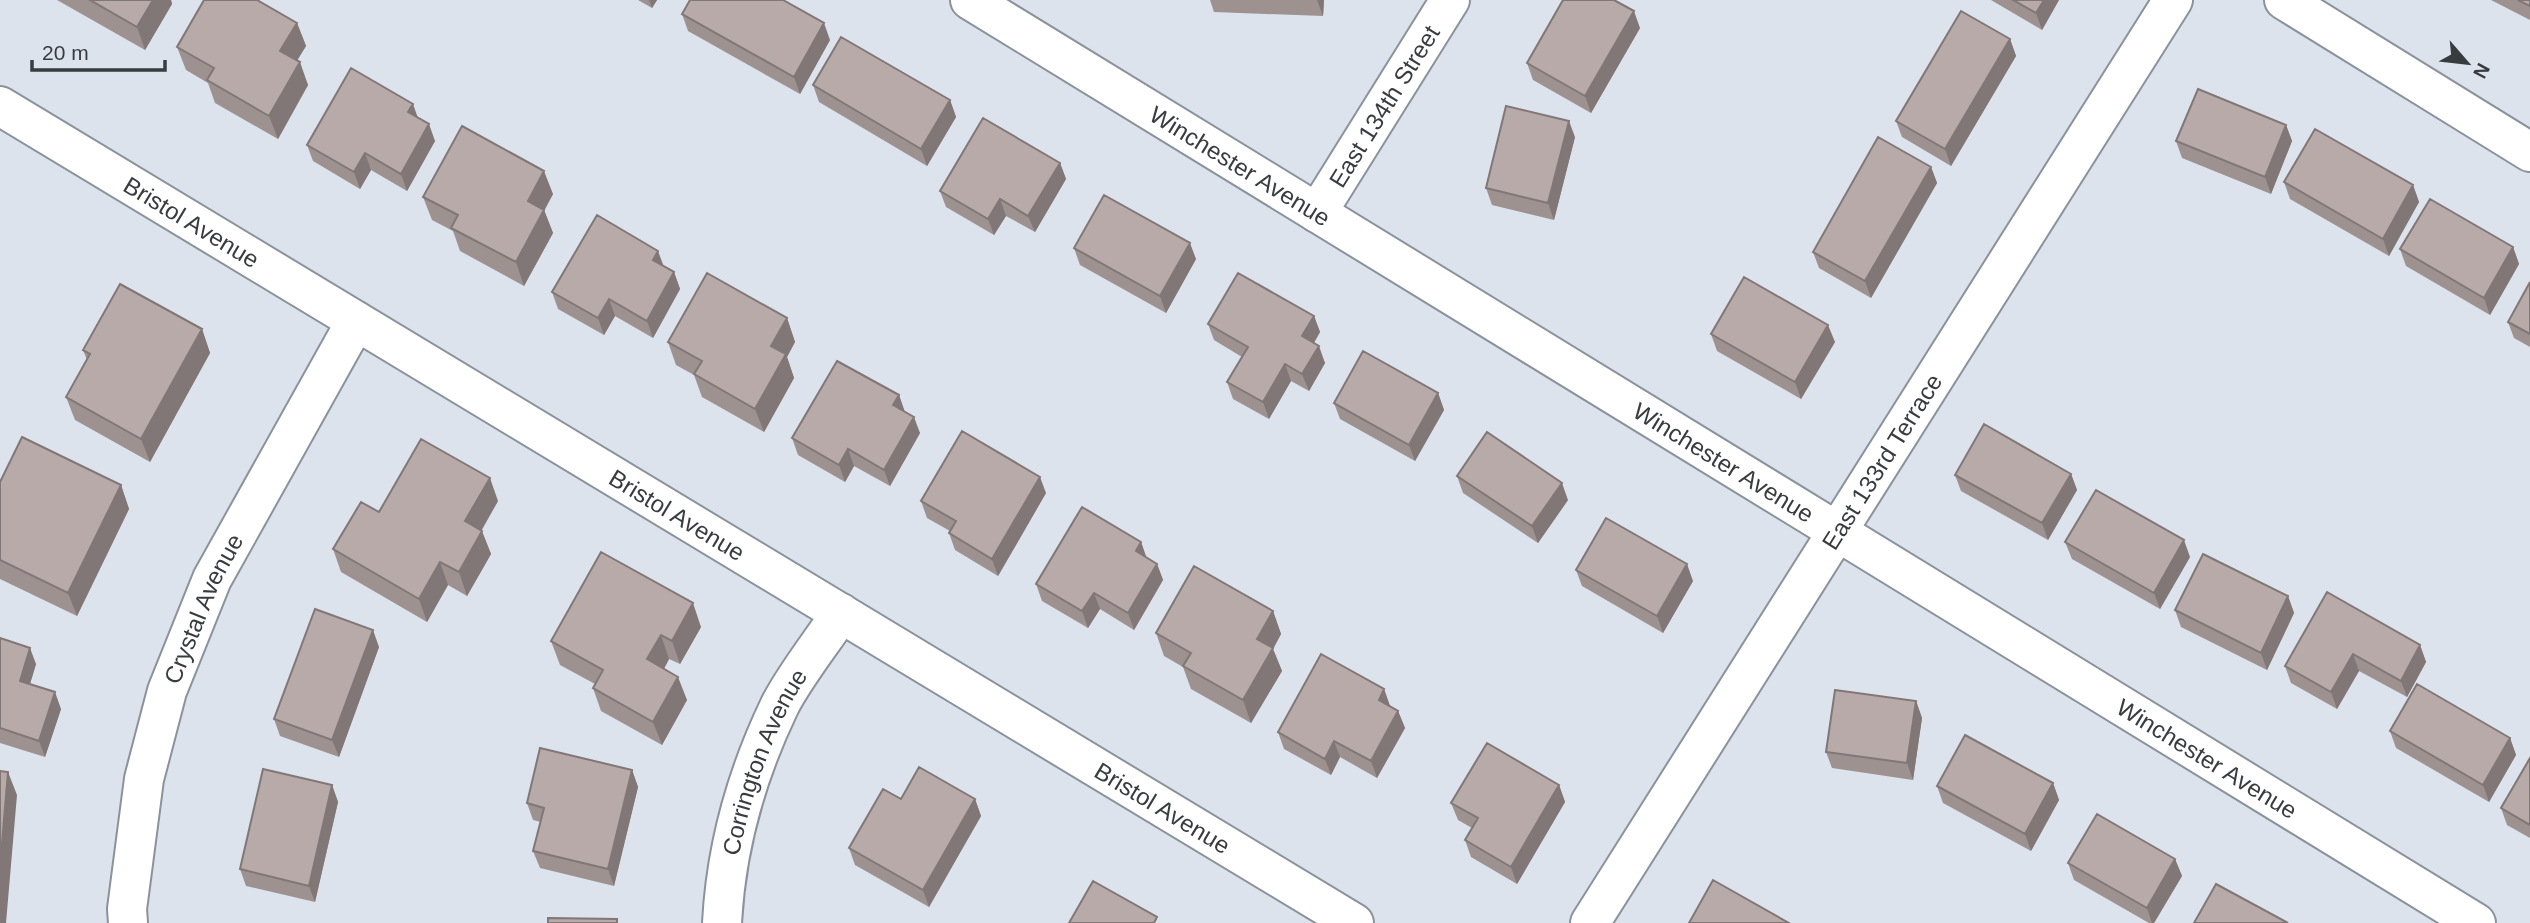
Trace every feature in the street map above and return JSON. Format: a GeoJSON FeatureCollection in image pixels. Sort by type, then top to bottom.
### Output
{"type":"FeatureCollection","features":[{"type":"Feature","properties":{"kind":"street","name":"Winchester Avenue"},"geometry":{"type":"LineString","coordinates":[[970,0],[2476,923]]}},
{"type":"Feature","properties":{"kind":"street","name":"East 134th Street"},"geometry":{"type":"LineString","coordinates":[[1317,213],[1450,0]]}},
{"type":"Feature","properties":{"kind":"street","name":"East 133rd Terrace"},"geometry":{"type":"LineString","coordinates":[[1590,923],[2174,0]]}},
{"type":"Feature","properties":{"kind":"street"},"geometry":{"type":"LineString","coordinates":[[2284,0],[2530,152]]}},
{"type":"Feature","properties":{"kind":"street","name":"Bristol Avenue"},"geometry":{"type":"LineString","coordinates":[[0,106],[1354,923]]}},
{"type":"Feature","properties":{"kind":"street","name":"Crystal Avenue"},"geometry":{"type":"LineString","coordinates":[[128,923],[127,909],[144,779],[167,691],[212,579],[356,321]]}},
{"type":"Feature","properties":{"kind":"street","name":"Corrington Avenue"},"geometry":{"type":"LineString","coordinates":[[722,923],[724,880],[745,790],[780,705],[841,614]]}},
{"type":"Feature","properties":{"kind":"building"},"geometry":{"type":"Polygon","coordinates":[[[90,0],[153,0],[137,27],[90,0]]]}},
{"type":"Feature","properties":{"kind":"building"},"geometry":{"type":"Polygon","coordinates":[[[204,0],[257,0],[297,23],[280,51],[300,62],[269,116],[207,80],[214,68],[177,47],[204,0]]]}},
{"type":"Feature","properties":{"kind":"building"},"geometry":{"type":"Polygon","coordinates":[[[690,0],[783,0],[824,23],[794,77],[682,14],[690,0]]]}},
{"type":"Feature","properties":{"kind":"building"},"geometry":{"type":"Polygon","coordinates":[[[1563,0],[1614,0],[1634,11],[1585,96],[1527,63],[1563,0]]]}},
{"type":"Feature","properties":{"kind":"building"},"geometry":{"type":"Polygon","coordinates":[[[2013,0],[2044,0],[2036,13],[2013,0]]]}},
{"type":"Feature","properties":{"kind":"building"},"geometry":{"type":"Polygon","coordinates":[[[2518,0],[2530,0],[2530,6],[2518,0]]]}},
{"type":"Feature","properties":{"kind":"building"},"geometry":{"type":"Polygon","coordinates":[[[1961,11],[2010,39],[1945,149],[1896,121],[1961,11]]]}},
{"type":"Feature","properties":{"kind":"building"},"geometry":{"type":"Polygon","coordinates":[[[841,37],[950,100],[921,149],[813,85],[841,37]]]}},
{"type":"Feature","properties":{"kind":"building"},"geometry":{"type":"Polygon","coordinates":[[[351,68],[413,104],[408,112],[429,124],[401,174],[365,153],[354,172],[307,145],[351,68]]]}},
{"type":"Feature","properties":{"kind":"building"},"geometry":{"type":"Polygon","coordinates":[[[2198,89],[2286,125],[2265,177],[2176,141],[2198,89]]]}},
{"type":"Feature","properties":{"kind":"building"},"geometry":{"type":"Polygon","coordinates":[[[1506,106],[1569,121],[1548,203],[1486,188],[1506,106]]]}},
{"type":"Feature","properties":{"kind":"building"},"geometry":{"type":"Polygon","coordinates":[[[983,118],[1060,163],[1028,216],[1000,199],[988,219],[940,191],[983,118]]]}},
{"type":"Feature","properties":{"kind":"building"},"geometry":{"type":"Polygon","coordinates":[[[462,126],[544,171],[528,201],[544,210],[516,262],[451,228],[458,215],[423,197],[462,126]]]}},
{"type":"Feature","properties":{"kind":"building"},"geometry":{"type":"Polygon","coordinates":[[[2315,129],[2413,185],[2383,239],[2284,182],[2315,129]]]}},
{"type":"Feature","properties":{"kind":"building"},"geometry":{"type":"Polygon","coordinates":[[[1878,137],[1931,167],[1865,281],[1813,252],[1878,137]]]}},
{"type":"Feature","properties":{"kind":"building"},"geometry":{"type":"Polygon","coordinates":[[[1104,195],[1190,243],[1160,296],[1074,248],[1104,195]]]}},
{"type":"Feature","properties":{"kind":"building"},"geometry":{"type":"Polygon","coordinates":[[[2430,199],[2513,247],[2484,298],[2400,249],[2430,199]]]}},
{"type":"Feature","properties":{"kind":"building"},"geometry":{"type":"Polygon","coordinates":[[[597,215],[658,251],[653,260],[674,272],[647,321],[609,299],[598,318],[552,292],[597,215]]]}},
{"type":"Feature","properties":{"kind":"building"},"geometry":{"type":"Polygon","coordinates":[[[707,273],[787,318],[771,346],[786,354],[755,409],[694,374],[702,361],[668,342],[707,273]]]}},
{"type":"Feature","properties":{"kind":"building"},"geometry":{"type":"Polygon","coordinates":[[[1238,273],[1314,316],[1302,336],[1319,346],[1302,374],[1285,364],[1263,402],[1227,382],[1248,347],[1208,324],[1238,273]]]}},
{"type":"Feature","properties":{"kind":"building"},"geometry":{"type":"Polygon","coordinates":[[[1744,277],[1828,325],[1795,382],[1711,334],[1744,277]]]}},
{"type":"Feature","properties":{"kind":"building"},"geometry":{"type":"Polygon","coordinates":[[[2530,282],[2530,334],[2508,322],[2530,282]]]}},
{"type":"Feature","properties":{"kind":"building"},"geometry":{"type":"Polygon","coordinates":[[[120,284],[202,329],[141,439],[66,397],[90,354],[83,350],[120,284]]]}},
{"type":"Feature","properties":{"kind":"building"},"geometry":{"type":"Polygon","coordinates":[[[1363,351],[1438,393],[1409,445],[1334,403],[1363,351]]]}},
{"type":"Feature","properties":{"kind":"building"},"geometry":{"type":"Polygon","coordinates":[[[837,361],[899,395],[893,405],[914,417],[884,470],[848,449],[839,465],[792,438],[837,361]]]}},
{"type":"Feature","properties":{"kind":"building"},"geometry":{"type":"Polygon","coordinates":[[[1984,424],[2071,474],[2042,523],[1955,475],[1984,424]]]}},
{"type":"Feature","properties":{"kind":"building"},"geometry":{"type":"Polygon","coordinates":[[[962,431],[1040,477],[992,559],[949,533],[956,521],[921,501],[962,431]]]}},
{"type":"Feature","properties":{"kind":"building"},"geometry":{"type":"Polygon","coordinates":[[[1487,432],[1562,483],[1532,526],[1457,476],[1487,432]]]}},
{"type":"Feature","properties":{"kind":"building"},"geometry":{"type":"Polygon","coordinates":[[[22,437],[121,485],[68,593],[0,560],[0,482],[22,437]]]}},
{"type":"Feature","properties":{"kind":"building"},"geometry":{"type":"Polygon","coordinates":[[[421,439],[490,478],[465,521],[482,531],[459,572],[440,562],[419,599],[333,549],[361,502],[379,512],[421,439]]]}},
{"type":"Feature","properties":{"kind":"building"},"geometry":{"type":"Polygon","coordinates":[[[2096,490],[2184,540],[2154,593],[2065,542],[2096,490]]]}},
{"type":"Feature","properties":{"kind":"building"},"geometry":{"type":"Polygon","coordinates":[[[1082,507],[1141,542],[1136,551],[1157,564],[1128,613],[1094,593],[1082,611],[1036,584],[1082,507]]]}},
{"type":"Feature","properties":{"kind":"building"},"geometry":{"type":"Polygon","coordinates":[[[1606,518],[1687,564],[1657,616],[1576,570],[1606,518]]]}},
{"type":"Feature","properties":{"kind":"building"},"geometry":{"type":"Polygon","coordinates":[[[601,552],[693,603],[672,641],[661,635],[647,659],[678,677],[653,722],[593,688],[603,670],[551,641],[601,552]]]}},
{"type":"Feature","properties":{"kind":"building"},"geometry":{"type":"Polygon","coordinates":[[[2203,554],[2288,596],[2261,653],[2175,610],[2203,554]]]}},
{"type":"Feature","properties":{"kind":"building"},"geometry":{"type":"Polygon","coordinates":[[[1194,566],[1273,611],[1257,639],[1273,648],[1243,700],[1183,666],[1191,653],[1156,633],[1194,566]]]}},
{"type":"Feature","properties":{"kind":"building"},"geometry":{"type":"Polygon","coordinates":[[[2327,592],[2420,645],[2401,681],[2353,654],[2331,692],[2285,666],[2327,592]]]}},
{"type":"Feature","properties":{"kind":"building"},"geometry":{"type":"Polygon","coordinates":[[[315,609],[373,630],[332,740],[274,719],[315,609]]]}},
{"type":"Feature","properties":{"kind":"building"},"geometry":{"type":"Polygon","coordinates":[[[0,638],[30,648],[20,681],[55,692],[39,741],[0,728],[0,638]]]}},
{"type":"Feature","properties":{"kind":"building"},"geometry":{"type":"Polygon","coordinates":[[[1321,654],[1384,689],[1379,700],[1398,711],[1371,761],[1334,741],[1325,759],[1278,732],[1321,654]]]}},
{"type":"Feature","properties":{"kind":"building"},"geometry":{"type":"Polygon","coordinates":[[[2417,684],[2510,738],[2483,785],[2390,731],[2417,684]]]}},
{"type":"Feature","properties":{"kind":"building"},"geometry":{"type":"Polygon","coordinates":[[[1835,690],[1916,701],[1907,763],[1826,752],[1835,690]]]}},
{"type":"Feature","properties":{"kind":"building"},"geometry":{"type":"Polygon","coordinates":[[[1965,735],[2053,783],[2025,834],[1937,786],[1965,735]]]}},
{"type":"Feature","properties":{"kind":"building"},"geometry":{"type":"Polygon","coordinates":[[[1487,743],[1559,785],[1511,867],[1465,840],[1478,818],[1451,803],[1487,743]]]}},
{"type":"Feature","properties":{"kind":"building"},"geometry":{"type":"Polygon","coordinates":[[[540,748],[632,770],[608,869],[533,851],[544,808],[527,803],[540,748]]]}},
{"type":"Feature","properties":{"kind":"building"},"geometry":{"type":"Polygon","coordinates":[[[2530,758],[2530,825],[2501,808],[2530,758]]]}},
{"type":"Feature","properties":{"kind":"building"},"geometry":{"type":"Polygon","coordinates":[[[919,767],[975,799],[923,890],[849,848],[883,789],[901,799],[919,767]]]}},
{"type":"Feature","properties":{"kind":"building"},"geometry":{"type":"Polygon","coordinates":[[[263,769],[332,785],[309,886],[240,869],[263,769]]]}},
{"type":"Feature","properties":{"kind":"building"},"geometry":{"type":"Polygon","coordinates":[[[0,771],[8,772],[0,867],[0,771]]]}},
{"type":"Feature","properties":{"kind":"building"},"geometry":{"type":"Polygon","coordinates":[[[2097,814],[2175,859],[2147,908],[2068,863],[2097,814]]]}},
{"type":"Feature","properties":{"kind":"building"},"geometry":{"type":"Polygon","coordinates":[[[1713,880],[1789,923],[1689,923],[1713,880]]]}},
{"type":"Feature","properties":{"kind":"building"},"geometry":{"type":"Polygon","coordinates":[[[1093,881],[1157,917],[1154,923],[1069,923],[1093,881]]]}},
{"type":"Feature","properties":{"kind":"building"},"geometry":{"type":"Polygon","coordinates":[[[2216,884],[2288,923],[2194,923],[2216,884]]]}},
{"type":"Feature","properties":{"kind":"building"},"geometry":{"type":"Polygon","coordinates":[[[548,918],[617,919],[617,923],[548,923],[548,918]]]}}]}
